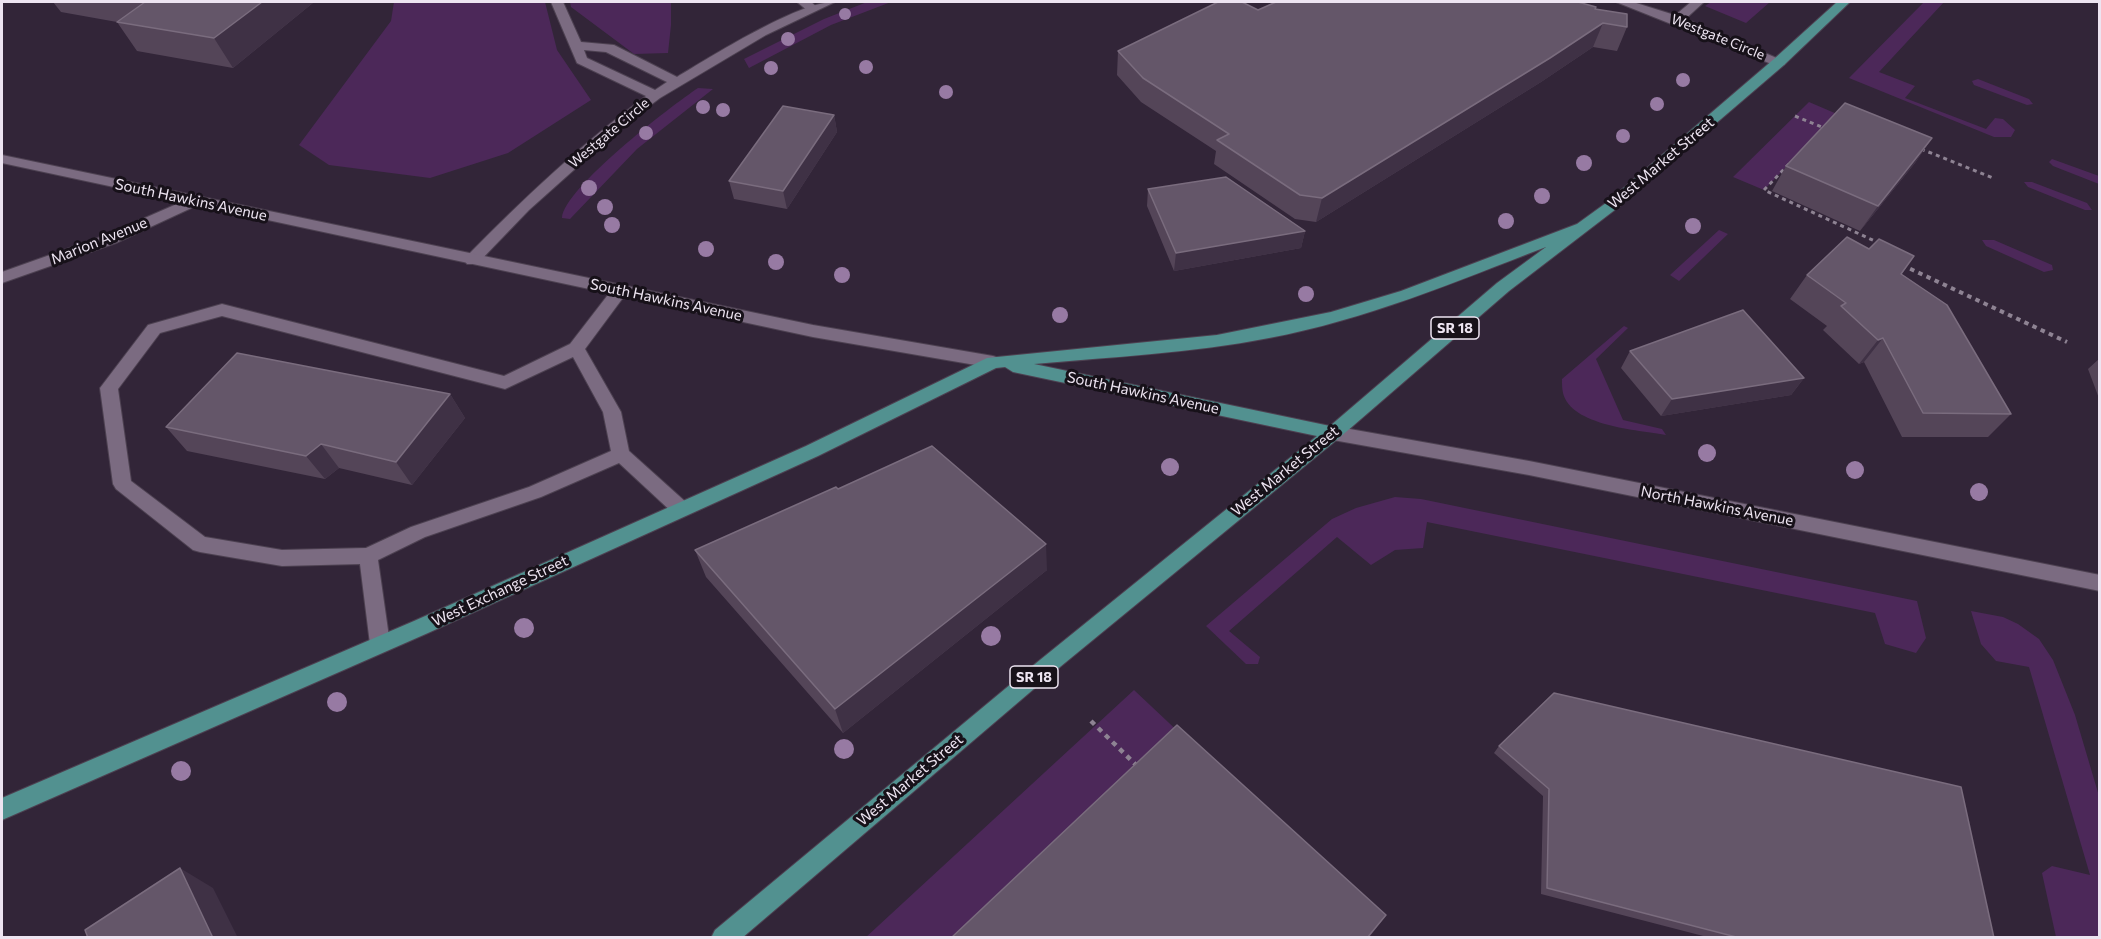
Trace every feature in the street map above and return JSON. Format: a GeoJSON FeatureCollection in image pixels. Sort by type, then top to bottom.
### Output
{"type":"FeatureCollection","features":[{"type":"Feature","properties":{"kind":"main road","name":"West Market Street"},"geometry":{"type":"LineString","coordinates":[[723,938],[1042,670],[1333,433],[1503,287],[1611,206],[1779,62],[1844,2]]}},
{"type":"Feature","properties":{"kind":"main road"},"geometry":{"type":"LineString","coordinates":[[993,362],[1217,341],[1281,329],[1341,315],[1407,295],[1581,228]]}},
{"type":"Feature","properties":{"kind":"main road","name":"South Hawkins Avenue"},"geometry":{"type":"LineString","coordinates":[[993,362],[1333,433]]}},
{"type":"Feature","properties":{"kind":"main road","name":"West Exchange Street"},"geometry":{"type":"LineString","coordinates":[[2,809],[380,644],[812,451],[993,362]]}},
{"type":"Feature","properties":{"kind":"street"},"geometry":{"type":"LineString","coordinates":[[556,2],[582,60],[655,95]]}},
{"type":"Feature","properties":{"kind":"street","name":"Westgate Circle"},"geometry":{"type":"LineString","coordinates":[[472,260],[524,207],[618,123],[655,95],[807,5],[830,2]]}},
{"type":"Feature","properties":{"kind":"street","name":"Westgate Circle"},"geometry":{"type":"LineString","coordinates":[[1622,2],[1677,20],[1779,62]]}},
{"type":"Feature","properties":{"kind":"street"},"geometry":{"type":"LineString","coordinates":[[1677,20],[1698,2]]}},
{"type":"Feature","properties":{"kind":"street"},"geometry":{"type":"LineString","coordinates":[[577,46],[609,48],[678,82]]}},
{"type":"Feature","properties":{"kind":"street","name":"South Hawkins Avenue"},"geometry":{"type":"LineString","coordinates":[[2,159],[813,331],[993,362]]}},
{"type":"Feature","properties":{"kind":"street","name":"Marion Avenue"},"geometry":{"type":"LineString","coordinates":[[2,278],[111,238],[195,201]]}},
{"type":"Feature","properties":{"kind":"street"},"geometry":{"type":"LineString","coordinates":[[621,291],[576,348],[505,383],[222,310],[154,329],[110,388],[122,484],[200,544],[282,558],[368,556],[418,532],[535,492],[621,454]]}},
{"type":"Feature","properties":{"kind":"street"},"geometry":{"type":"LineString","coordinates":[[576,348],[612,412],[621,454],[681,509]]}},
{"type":"Feature","properties":{"kind":"street","name":"North Hawkins Avenue"},"geometry":{"type":"LineString","coordinates":[[1333,433],[1529,468],[2099,584]]}},
{"type":"Feature","properties":{"kind":"street"},"geometry":{"type":"LineString","coordinates":[[368,556],[380,644]]}},
{"type":"Feature","properties":{"kind":"path"},"geometry":{"type":"LineString","coordinates":[[1795,116],[1824,128]]}},
{"type":"Feature","properties":{"kind":"path"},"geometry":{"type":"LineString","coordinates":[[1816,136],[1830,121]]}},
{"type":"Feature","properties":{"kind":"path"},"geometry":{"type":"LineString","coordinates":[[1920,148],[1993,178]]}},
{"type":"Feature","properties":{"kind":"path"},"geometry":{"type":"LineString","coordinates":[[1794,159],[1764,190],[1886,246]]}},
{"type":"Feature","properties":{"kind":"path"},"geometry":{"type":"LineString","coordinates":[[1900,264],[2067,342]]}},
{"type":"Feature","properties":{"kind":"path"},"geometry":{"type":"LineString","coordinates":[[1091,721],[1145,774]]}},
{"type":"Feature","properties":{"kind":"shaded area"},"geometry":{"type":"Polygon","coordinates":[[[394,2],[545,2],[557,50],[591,100],[508,153],[430,178],[329,165],[299,145],[391,21],[394,2]]]}},
{"type":"Feature","properties":{"kind":"shaded area"},"geometry":{"type":"Polygon","coordinates":[[[570,2],[671,2],[668,53],[634,54],[571,7],[570,2]]]}},
{"type":"Feature","properties":{"kind":"shaded area"},"geometry":{"type":"Polygon","coordinates":[[[867,2],[891,2],[831,25],[749,68],[744,59],[824,19],[867,2]]]}},
{"type":"Feature","properties":{"kind":"shaded area"},"geometry":{"type":"Polygon","coordinates":[[[1711,2],[1770,2],[1746,23],[1705,6],[1711,2]]]}},
{"type":"Feature","properties":{"kind":"shaded area"},"geometry":{"type":"Polygon","coordinates":[[[1924,2],[1944,2],[1879,72],[1915,86],[1905,98],[1986,129],[1995,118],[2003,119],[2015,130],[2011,137],[1994,137],[1849,78],[1924,2]]]}},
{"type":"Feature","properties":{"kind":"shaded area"},"geometry":{"type":"Polygon","coordinates":[[[1978,79],[2029,99],[2033,104],[2027,105],[1974,85],[1972,81],[1978,79]]]}},
{"type":"Feature","properties":{"kind":"shaded area"},"geometry":{"type":"Polygon","coordinates":[[[698,88],[713,89],[637,149],[570,219],[562,218],[567,205],[599,168],[644,129],[698,88]]]}},
{"type":"Feature","properties":{"kind":"shaded area"},"geometry":{"type":"Polygon","coordinates":[[[1809,102],[1837,114],[1764,190],[1733,177],[1809,102]]]}},
{"type":"Feature","properties":{"kind":"shaded area"},"geometry":{"type":"Polygon","coordinates":[[[2052,159],[2099,176],[2099,184],[2053,166],[2049,162],[2052,159]]]}},
{"type":"Feature","properties":{"kind":"shaded area"},"geometry":{"type":"Polygon","coordinates":[[[2024,182],[2032,182],[2087,203],[2092,210],[2085,210],[2028,187],[2024,182]]]}},
{"type":"Feature","properties":{"kind":"shaded area"},"geometry":{"type":"Polygon","coordinates":[[[1719,230],[1728,234],[1679,281],[1670,275],[1719,230]]]}},
{"type":"Feature","properties":{"kind":"shaded area"},"geometry":{"type":"Polygon","coordinates":[[[1982,240],[1994,240],[2052,265],[2053,270],[2044,272],[1986,246],[1982,240]]]}},
{"type":"Feature","properties":{"kind":"shaded area"},"geometry":{"type":"Polygon","coordinates":[[[1624,326],[1628,328],[1596,359],[1623,420],[1662,429],[1666,435],[1623,428],[1592,419],[1579,413],[1569,404],[1563,393],[1562,379],[1624,326]]]}},
{"type":"Feature","properties":{"kind":"shaded area"},"geometry":{"type":"Polygon","coordinates":[[[1395,497],[1421,499],[1917,601],[1926,638],[1916,653],[1885,644],[1875,613],[1427,522],[1423,548],[1395,550],[1371,565],[1337,537],[1229,631],[1260,657],[1258,664],[1246,664],[1206,626],[1332,519],[1356,508],[1395,497]]]}},
{"type":"Feature","properties":{"kind":"shaded area"},"geometry":{"type":"Polygon","coordinates":[[[1971,611],[2003,617],[2018,624],[2039,639],[2053,660],[2075,715],[2099,796],[2099,937],[2056,937],[2042,873],[2052,866],[2090,875],[2029,667],[1996,661],[1981,644],[1971,611]]]}},
{"type":"Feature","properties":{"kind":"shaded area"},"geometry":{"type":"Polygon","coordinates":[[[1134,690],[1185,738],[973,937],[865,938],[1134,690]]]}},
{"type":"Feature","properties":{"kind":"building"},"geometry":{"type":"Polygon","coordinates":[[[145,2],[262,2],[214,38],[117,22],[145,2]]]}},
{"type":"Feature","properties":{"kind":"building"},"geometry":{"type":"Polygon","coordinates":[[[1218,2],[1242,2],[1258,10],[1276,2],[1578,2],[1596,7],[1595,9],[1627,14],[1627,27],[1603,23],[1322,198],[1300,195],[1217,140],[1229,134],[1143,78],[1118,51],[1218,2]]]}},
{"type":"Feature","properties":{"kind":"building"},"geometry":{"type":"Polygon","coordinates":[[[1845,103],[1932,138],[1878,206],[1786,166],[1845,103]]]}},
{"type":"Feature","properties":{"kind":"building"},"geometry":{"type":"Polygon","coordinates":[[[783,106],[834,115],[783,191],[729,181],[783,106]]]}},
{"type":"Feature","properties":{"kind":"building"},"geometry":{"type":"Polygon","coordinates":[[[1226,177],[1305,231],[1176,253],[1148,189],[1226,177]]]}},
{"type":"Feature","properties":{"kind":"building"},"geometry":{"type":"Polygon","coordinates":[[[1847,237],[1869,249],[1879,239],[1914,256],[1901,274],[1947,305],[2011,414],[1923,413],[1883,338],[1878,340],[1841,306],[1846,303],[1807,275],[1847,237]]]}},
{"type":"Feature","properties":{"kind":"building"},"geometry":{"type":"Polygon","coordinates":[[[1743,310],[1804,378],[1672,399],[1630,351],[1743,310]]]}},
{"type":"Feature","properties":{"kind":"building"},"geometry":{"type":"Polygon","coordinates":[[[237,353],[450,394],[396,462],[321,444],[306,456],[166,427],[237,353]]]}},
{"type":"Feature","properties":{"kind":"building"},"geometry":{"type":"Polygon","coordinates":[[[932,446],[1046,544],[835,709],[695,550],[932,446]]]}},
{"type":"Feature","properties":{"kind":"building"},"geometry":{"type":"Polygon","coordinates":[[[1554,693],[1961,787],[1994,938],[1740,938],[1547,888],[1549,789],[1499,746],[1554,693]]]}},
{"type":"Feature","properties":{"kind":"building"},"geometry":{"type":"Polygon","coordinates":[[[1177,725],[1386,915],[1367,938],[951,938],[1177,725]]]}},
{"type":"Feature","properties":{"kind":"building"},"geometry":{"type":"Polygon","coordinates":[[[180,868],[213,938],[88,938],[85,930],[180,868]]]}}]}
